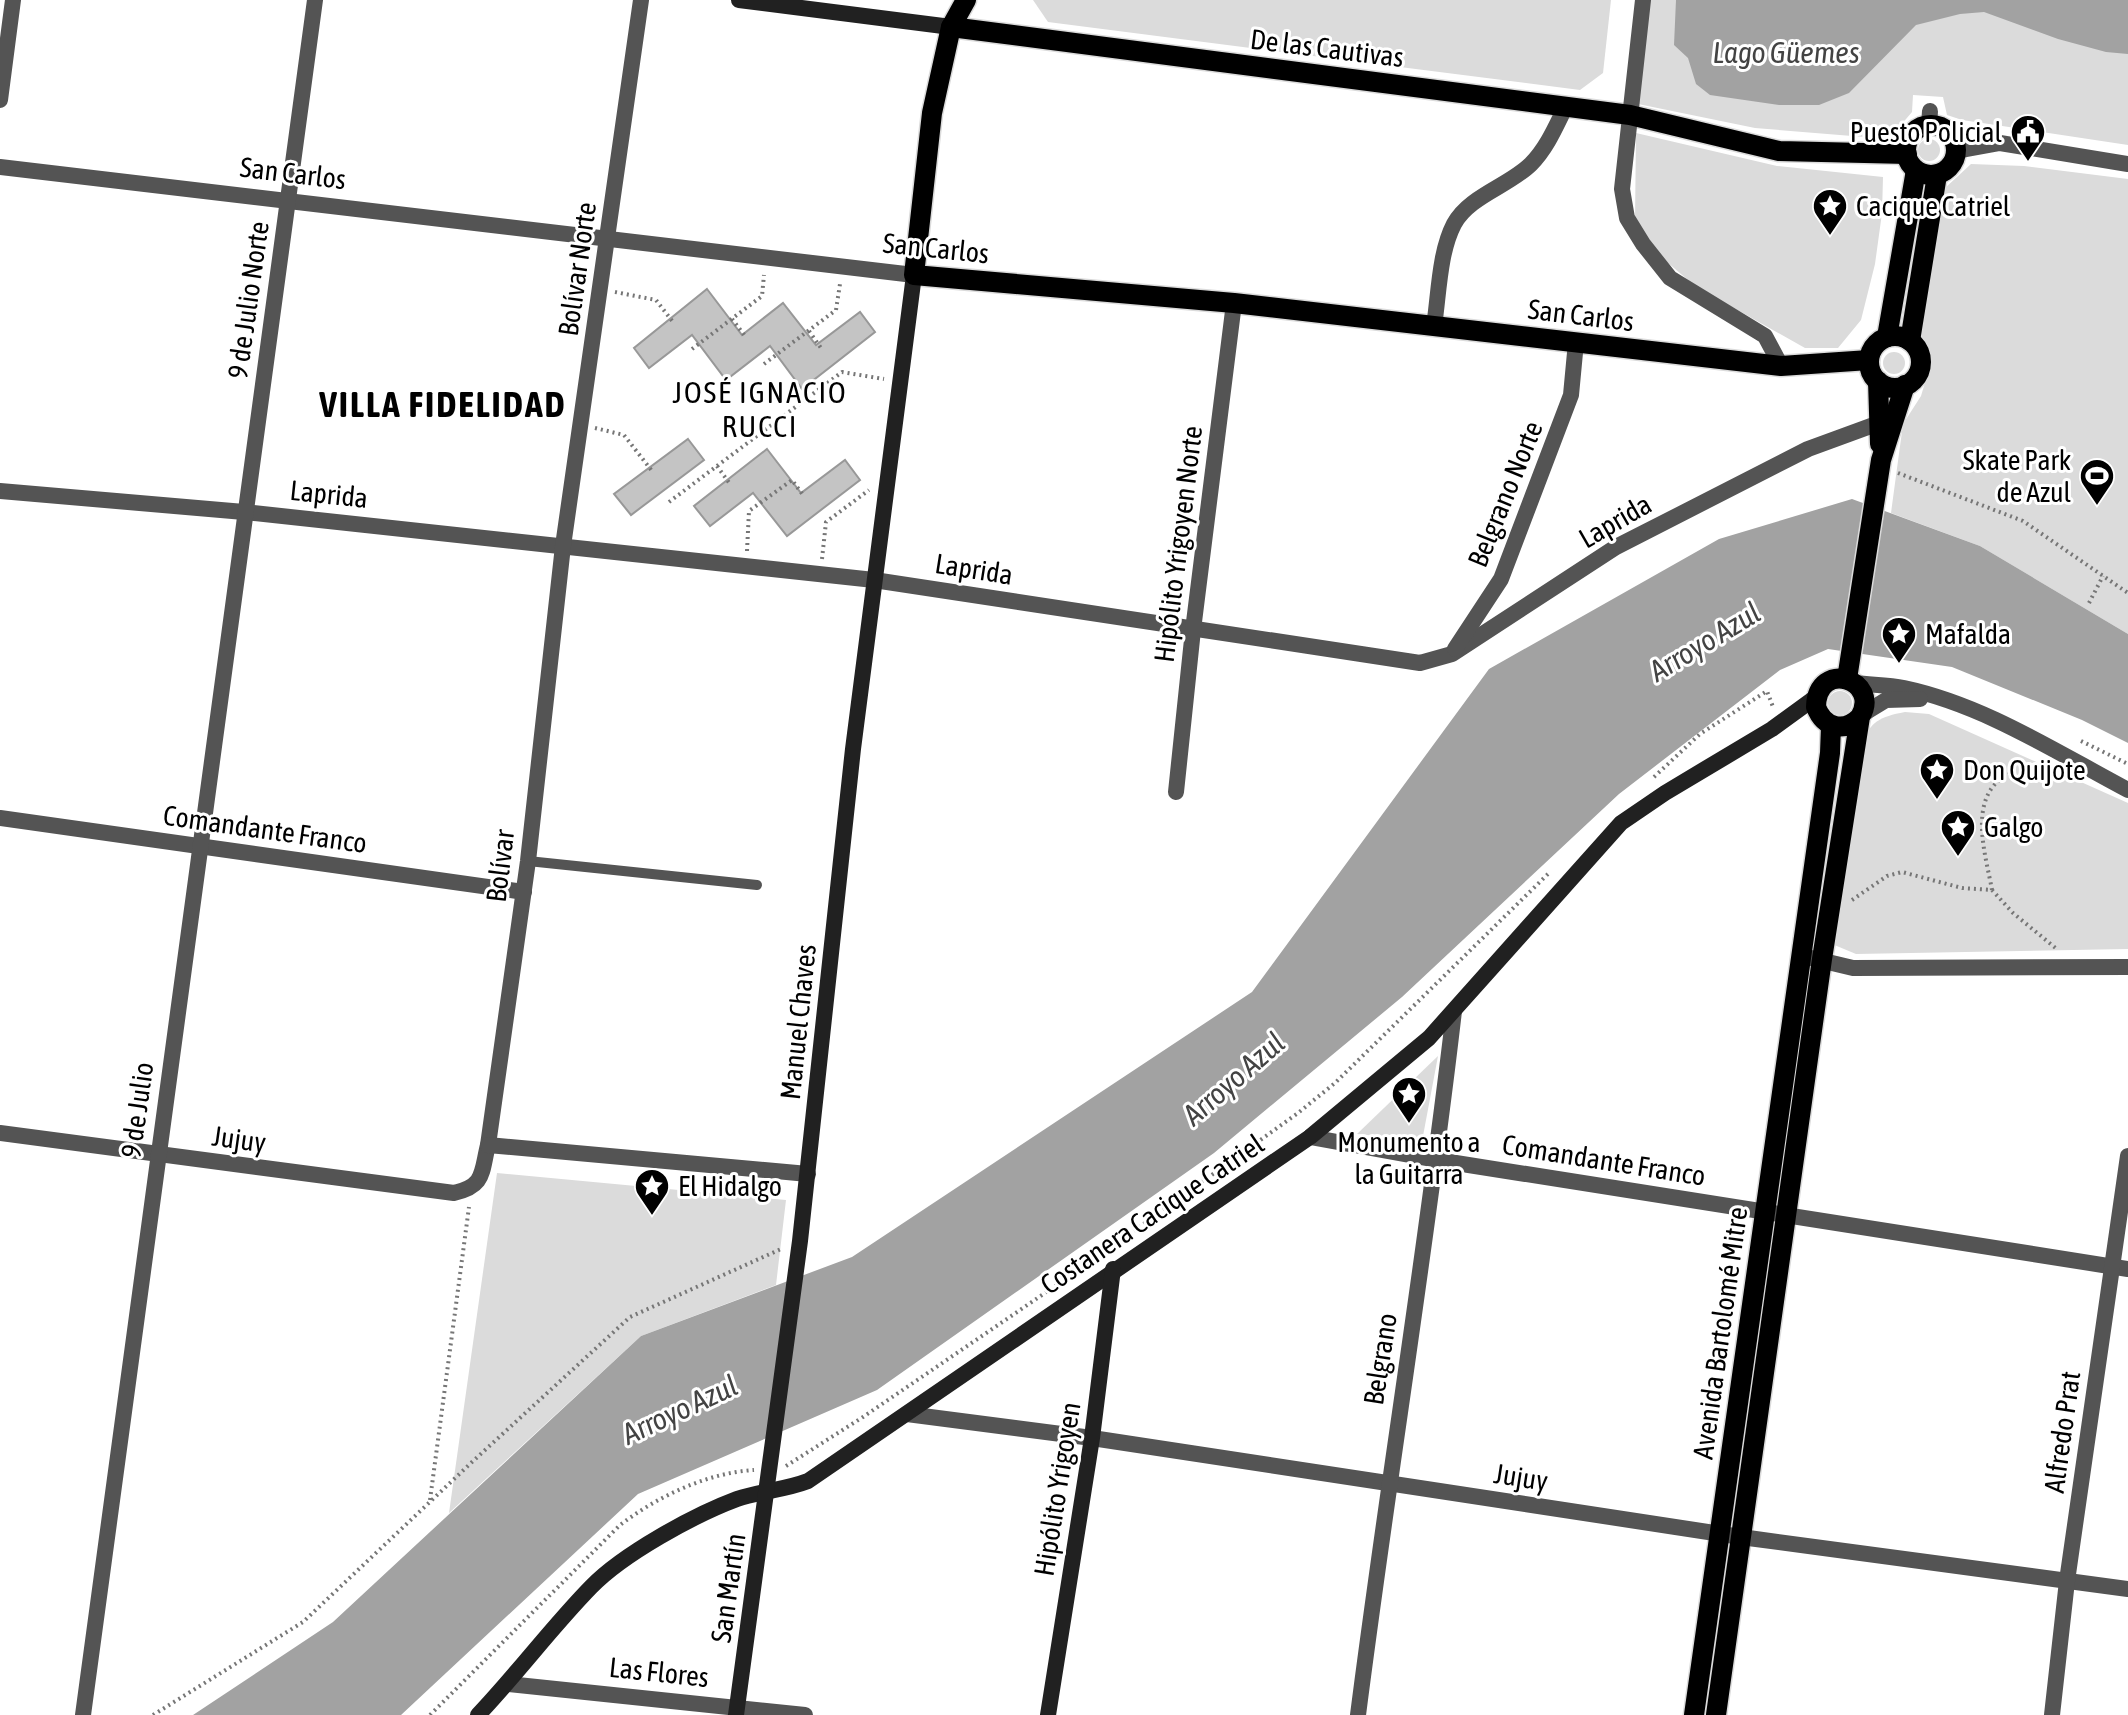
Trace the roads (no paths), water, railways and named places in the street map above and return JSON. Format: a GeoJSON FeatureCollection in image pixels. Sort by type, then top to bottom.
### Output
{"type":"FeatureCollection","features":[{"type":"Feature","properties":{"kind":"main road","name":"De las Cautivas"},"geometry":{"type":"LineString","coordinates":[[739,0],[1566,106],[1630,115],[1779,151],[1911,162]]}},
{"type":"Feature","properties":{"kind":"main road"},"geometry":{"type":"LineString","coordinates":[[914,275],[932,113],[951,27],[966,0]]}},
{"type":"Feature","properties":{"kind":"main road"},"geometry":{"type":"LineString","coordinates":[[1887,337],[1911,162],[1909,138],[1930,118],[1951,135],[1956,151],[1952,164],[1937,175],[1910,341]]}},
{"type":"Feature","properties":{"kind":"main road"},"geometry":{"type":"LineString","coordinates":[[1911,162],[1937,175]]}},
{"type":"Feature","properties":{"kind":"main road","name":"San Carlos"},"geometry":{"type":"LineString","coordinates":[[914,275],[1234,303],[1781,366],[1869,360]]}},
{"type":"Feature","properties":{"kind":"main road","name":"Manuel Chaves"},"geometry":{"type":"LineString","coordinates":[[771,1469],[808,1174],[874,580],[914,275]]}},
{"type":"Feature","properties":{"kind":"main road"},"geometry":{"type":"LineString","coordinates":[[1887,337],[1910,341],[1920,355],[1921,363],[1915,378],[1905,385],[1892,388],[1878,381],[1869,368],[1874,346],[1887,337]]}},
{"type":"Feature","properties":{"kind":"main road"},"geometry":{"type":"LineString","coordinates":[[1878,381],[1881,460]]}},
{"type":"Feature","properties":{"kind":"main road"},"geometry":{"type":"LineString","coordinates":[[1850,674],[1828,681],[1816,697],[1819,715],[1831,726],[1848,726],[1861,715],[1864,695],[1850,674],[1881,460],[1905,385]]}},
{"type":"Feature","properties":{"kind":"main road","name":"Costanera Cacique Catriel"},"geometry":{"type":"LineString","coordinates":[[478,1715],[593,1585],[627,1557],[737,1499],[808,1481],[1113,1269],[1223,1199],[1310,1137],[1429,1038],[1621,823],[1781,723],[1816,697]]}},
{"type":"Feature","properties":{"kind":"main road","name":"Avenida Bartolomé Mitre"},"geometry":{"type":"LineString","coordinates":[[1716,1715],[1827,924],[1861,715]]}},
{"type":"Feature","properties":{"kind":"main road","name":"Avenida Bartolomé Mitre"},"geometry":{"type":"LineString","coordinates":[[1694,1715],[1830,753],[1831,726]]}},
{"type":"Feature","properties":{"kind":"main road","name":"Hipólito Yrigoyen"},"geometry":{"type":"LineString","coordinates":[[1048,1715],[1092,1438],[1113,1269]]}},
{"type":"Feature","properties":{"kind":"main road","name":"San Martín"},"geometry":{"type":"LineString","coordinates":[[736,1711],[771,1469]]}},
{"type":"Feature","properties":{"kind":"street"},"geometry":{"type":"LineString","coordinates":[[0,100],[13,0]]}},
{"type":"Feature","properties":{"kind":"street","name":"9 de Julio Norte"},"geometry":{"type":"LineString","coordinates":[[244,512],[315,0]]}},
{"type":"Feature","properties":{"kind":"street","name":"Bolívar Norte"},"geometry":{"type":"LineString","coordinates":[[563,546],[641,0]]}},
{"type":"Feature","properties":{"kind":"street"},"geometry":{"type":"LineString","coordinates":[[1643,0],[1622,189],[1627,218],[1670,278],[1765,336],[1781,366]]}},
{"type":"Feature","properties":{"kind":"street"},"geometry":{"type":"LineString","coordinates":[[1434,326],[1447,239],[1456,221],[1470,205],[1530,165],[1544,149],[1566,106]]}},
{"type":"Feature","properties":{"kind":"street"},"geometry":{"type":"LineString","coordinates":[[1956,151],[2000,143],[2128,164]]}},
{"type":"Feature","properties":{"kind":"street","name":"San Carlos"},"geometry":{"type":"LineString","coordinates":[[0,167],[914,275]]}},
{"type":"Feature","properties":{"kind":"street","name":"Hipólito Yrigoyen Norte"},"geometry":{"type":"LineString","coordinates":[[1176,792],[1234,303]]}},
{"type":"Feature","properties":{"kind":"street","name":"Belgrano Norte"},"geometry":{"type":"LineString","coordinates":[[1452,654],[1501,579],[1571,395],[1576,342]]}},
{"type":"Feature","properties":{"kind":"street","name":"Laprida"},"geometry":{"type":"LineString","coordinates":[[0,491],[244,512],[874,580],[1420,663],[1452,654],[1616,547],[1808,449],[1879,423]]}},
{"type":"Feature","properties":{"kind":"street","name":"9 de Julio"},"geometry":{"type":"LineString","coordinates":[[83,1715],[244,512]]}},
{"type":"Feature","properties":{"kind":"street","name":"Bolívar"},"geometry":{"type":"LineString","coordinates":[[472,1189],[480,1179],[488,1145],[524,892],[563,546]]}},
{"type":"Feature","properties":{"kind":"street"},"geometry":{"type":"LineString","coordinates":[[1850,674],[1949,701],[1989,717],[2128,790]]}},
{"type":"Feature","properties":{"kind":"street"},"geometry":{"type":"LineString","coordinates":[[1861,715],[1886,700],[1949,701]]}},
{"type":"Feature","properties":{"kind":"street","name":"Comandante Franco"},"geometry":{"type":"LineString","coordinates":[[0,818],[524,892]]}},
{"type":"Feature","properties":{"kind":"street"},"geometry":{"type":"LineString","coordinates":[[1801,958],[1822,959],[1853,968],[2128,967]]}},
{"type":"Feature","properties":{"kind":"street","name":"Belgrano"},"geometry":{"type":"LineString","coordinates":[[1358,1715],[1388,1482],[1437,1160],[1454,1011]]}},
{"type":"Feature","properties":{"kind":"street","name":"Jujuy"},"geometry":{"type":"LineString","coordinates":[[0,1133],[454,1193],[472,1189]]}},
{"type":"Feature","properties":{"kind":"street","name":"Comandante Franco"},"geometry":{"type":"LineString","coordinates":[[1310,1137],[1437,1160],[2120,1267]]}},
{"type":"Feature","properties":{"kind":"street"},"geometry":{"type":"LineString","coordinates":[[488,1145],[808,1174]]}},
{"type":"Feature","properties":{"kind":"street","name":"Alfredo Prat"},"geometry":{"type":"LineString","coordinates":[[2052,1715],[2067,1581],[2120,1267],[2128,1156]]}},
{"type":"Feature","properties":{"kind":"street","name":"Jujuy"},"geometry":{"type":"LineString","coordinates":[[907,1414],[1092,1438],[1720,1534],[2128,1589]]}},
{"type":"Feature","properties":{"kind":"street","name":"Las Flores"},"geometry":{"type":"LineString","coordinates":[[508,1684],[736,1711],[805,1715]]}},
{"type":"Feature","properties":{"kind":"lane"},"geometry":{"type":"LineString","coordinates":[[528,861],[757,885]]}},
{"type":"Feature","properties":{"kind":"water","name":"Lago Güemes"},"geometry":{"type":"Polygon","coordinates":[[[1676,0],[2128,0],[2128,54],[2106,52],[2058,39],[1984,12],[1960,14],[1916,25],[1849,93],[1819,105],[1779,105],[1710,95],[1696,84],[1688,58],[1674,45],[1676,0]]]}},
{"type":"Feature","properties":{"kind":"water","name":"Arroyo Azul"},"geometry":{"type":"Polygon","coordinates":[[[1852,499],[1980,546],[2128,634],[2128,743],[2082,720],[1952,667],[1828,649],[1780,670],[1619,794],[1402,997],[1214,1153],[877,1390],[638,1494],[401,1715],[193,1715],[333,1622],[641,1336],[852,1257],[1252,992],[1489,669],[1719,539],[1852,499]]]}},
{"type":"Feature","properties":{"kind":"place","name":"Puesto Policial"},"geometry":{"type":"Point","coordinates":[2028,163]}},
{"type":"Feature","properties":{"kind":"place","name":"Cacique Catriel"},"geometry":{"type":"Point","coordinates":[1830,237]}},
{"type":"Feature","properties":{"kind":"place","name":"Skate Park de Azul"},"geometry":{"type":"Point","coordinates":[2097,507]}},
{"type":"Feature","properties":{"kind":"place","name":"Mafalda"},"geometry":{"type":"Point","coordinates":[1899,665]}},
{"type":"Feature","properties":{"kind":"place","name":"Don Quijote"},"geometry":{"type":"Point","coordinates":[1937,801]}},
{"type":"Feature","properties":{"kind":"place","name":"Galgo"},"geometry":{"type":"Point","coordinates":[1958,858]}},
{"type":"Feature","properties":{"kind":"place","name":"Monumento a la Guitarra"},"geometry":{"type":"Point","coordinates":[1409,1125]}},
{"type":"Feature","properties":{"kind":"place","name":"El Hidalgo"},"geometry":{"type":"Point","coordinates":[652,1217]}},
{"type":"Feature","properties":{"kind":"district","name":"VILLA FIDELIDAD"},"geometry":{"type":"Point","coordinates":[443,404]}},
{"type":"Feature","properties":{"kind":"district","name":"JOSÉ IGNACIO RUCCI"},"geometry":{"type":"Point","coordinates":[760,410]}}]}
